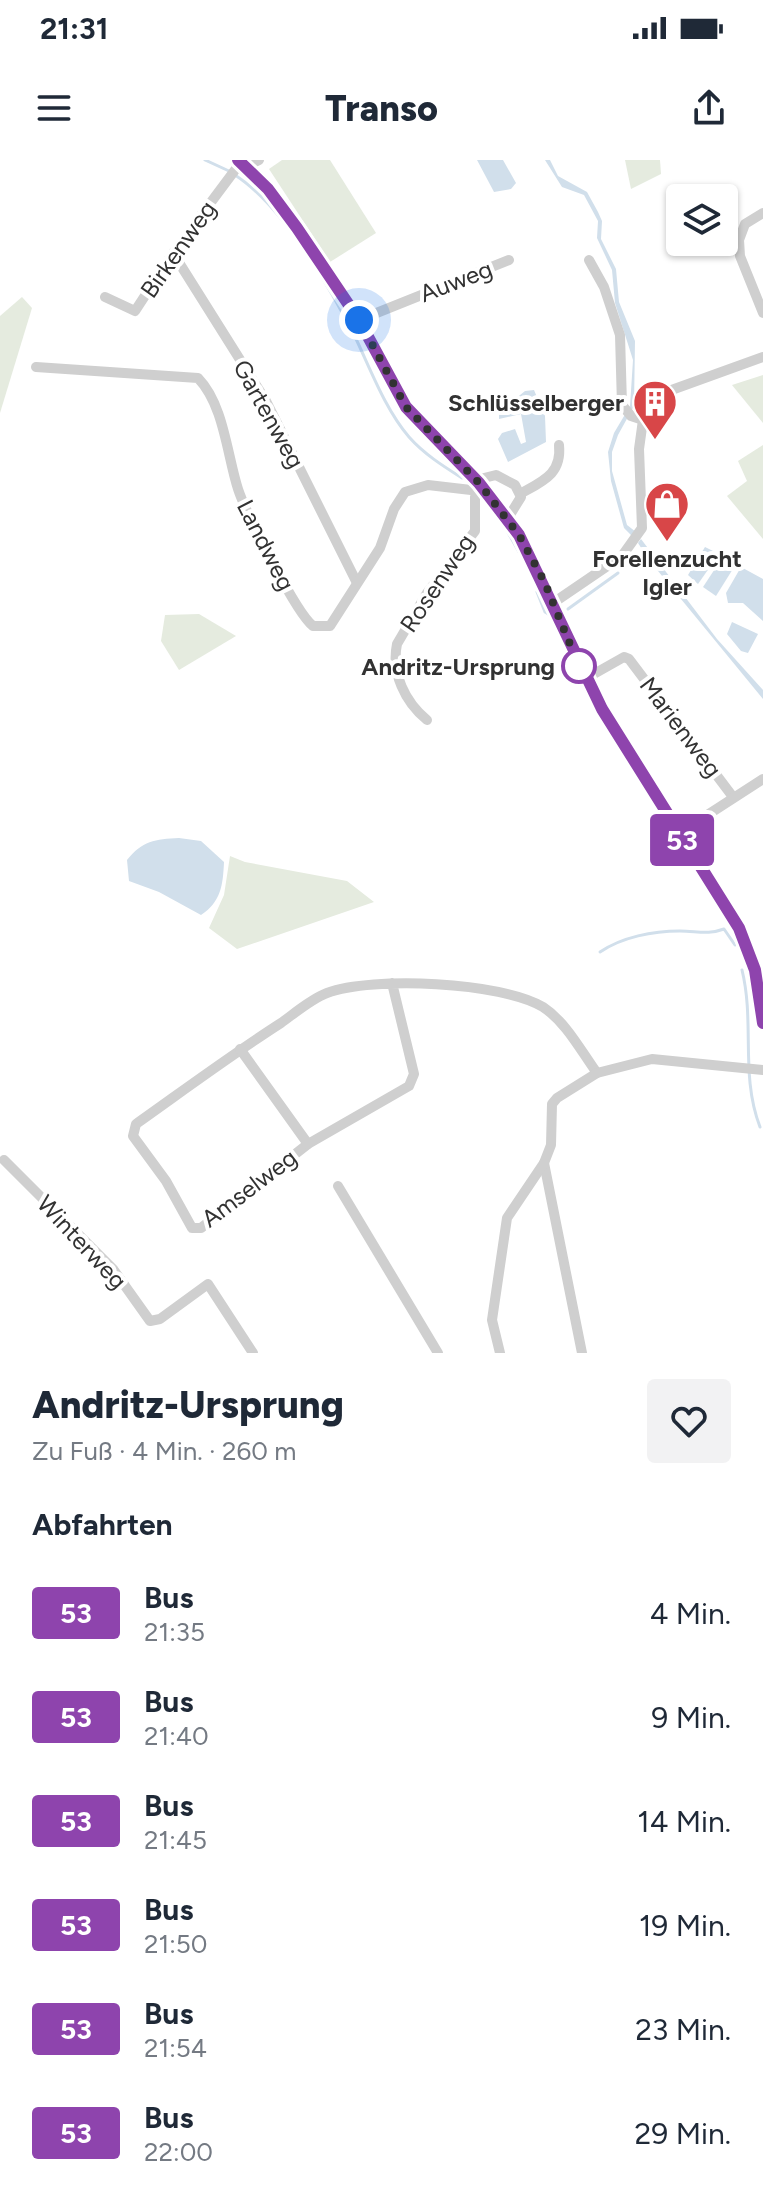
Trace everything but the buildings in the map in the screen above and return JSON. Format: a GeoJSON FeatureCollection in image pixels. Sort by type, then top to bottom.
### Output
{"type":"FeatureCollection","features":[{"type":"Feature","properties":{"kind":"main road"},"geometry":{"type":"LineString","coordinates":[[246,162],[297,228],[359,320],[406,407],[478,481],[508,518],[553,603],[585,679],[678,834],[758,957],[763,1024]]}},
{"type":"Feature","properties":{"kind":"street","name":"Birkenweg"},"geometry":{"type":"LineString","coordinates":[[105,297],[135,311],[173,253],[246,162]]}},
{"type":"Feature","properties":{"kind":"street"},"geometry":{"type":"LineString","coordinates":[[763,213],[745,224],[739,248],[763,313]]}},
{"type":"Feature","properties":{"kind":"street","name":"Gartenweg"},"geometry":{"type":"LineString","coordinates":[[173,253],[266,401],[356,581]]}},
{"type":"Feature","properties":{"kind":"street","name":"Auweg"},"geometry":{"type":"LineString","coordinates":[[359,320],[509,260]]}},
{"type":"Feature","properties":{"kind":"street"},"geometry":{"type":"LineString","coordinates":[[589,260],[604,287],[620,335],[628,413],[643,420]]}},
{"type":"Feature","properties":{"kind":"street"},"geometry":{"type":"LineString","coordinates":[[553,603],[622,556],[642,528],[638,458],[643,420],[650,403],[659,396],[763,357]]}},
{"type":"Feature","properties":{"kind":"street","name":"Landweg"},"geometry":{"type":"LineString","coordinates":[[36,367],[198,378],[207,390],[222,430],[239,492],[308,623],[330,626],[346,605],[356,581],[380,548],[394,509],[405,492],[428,485],[471,490],[478,481]]}},
{"type":"Feature","properties":{"kind":"street"},"geometry":{"type":"LineString","coordinates":[[520,494],[552,475],[560,458],[559,445]]}},
{"type":"Feature","properties":{"kind":"street"},"geometry":{"type":"LineString","coordinates":[[478,481],[496,475],[509,480],[520,494],[519,503],[508,518]]}},
{"type":"Feature","properties":{"kind":"street","name":"Rosenweg"},"geometry":{"type":"LineString","coordinates":[[427,720],[404,697],[395,653],[397,644],[427,593],[475,531],[478,481]]}},
{"type":"Feature","properties":{"kind":"street","name":"Marienweg"},"geometry":{"type":"LineString","coordinates":[[585,679],[624,657],[629,659],[733,797]]}},
{"type":"Feature","properties":{"kind":"street"},"geometry":{"type":"LineString","coordinates":[[678,834],[763,779]]}},
{"type":"Feature","properties":{"kind":"street","name":"Amselweg"},"geometry":{"type":"LineString","coordinates":[[392,983],[414,1074],[409,1086],[308,1144],[201,1228],[192,1228],[166,1181],[133,1136],[136,1124],[240,1049],[327,993],[392,983],[452,985],[534,1003],[562,1024],[597,1073]]}},
{"type":"Feature","properties":{"kind":"street"},"geometry":{"type":"LineString","coordinates":[[240,1049],[308,1144]]}},
{"type":"Feature","properties":{"kind":"street"},"geometry":{"type":"LineString","coordinates":[[500,1353],[492,1320],[507,1218],[544,1163],[551,1145],[552,1104],[567,1088],[597,1073],[652,1059],[754,1069]]}},
{"type":"Feature","properties":{"kind":"street","name":"Winterweg"},"geometry":{"type":"LineString","coordinates":[[4,1160],[113,1269],[150,1321],[160,1319],[208,1284],[253,1353]]}},
{"type":"Feature","properties":{"kind":"street"},"geometry":{"type":"LineString","coordinates":[[544,1163],[582,1353]]}},
{"type":"Feature","properties":{"kind":"street"},"geometry":{"type":"LineString","coordinates":[[338,1186],[438,1353]]}},
{"type":"Feature","properties":{"kind":"shaded area"},"geometry":{"type":"Polygon","coordinates":[[[282,160],[330,160],[376,233],[330,262],[269,169],[282,160]]]}},
{"type":"Feature","properties":{"kind":"shaded area"},"geometry":{"type":"Polygon","coordinates":[[[477,160],[503,160],[516,183],[511,189],[494,192],[477,160]]]}},
{"type":"Feature","properties":{"kind":"shaded area"},"geometry":{"type":"Polygon","coordinates":[[[545,160],[550,160],[558,176],[587,192],[598,212],[602,221],[601,239],[616,269],[619,302],[635,341],[634,406],[612,452],[612,471],[627,525],[636,532],[633,537],[624,528],[611,481],[608,452],[614,433],[630,406],[633,360],[615,303],[612,270],[597,238],[598,221],[584,195],[562,187],[545,160]]]}},
{"type":"Feature","properties":{"kind":"shaded area"},"geometry":{"type":"Polygon","coordinates":[[[625,160],[660,160],[661,174],[631,189],[625,160]]]}},
{"type":"Feature","properties":{"kind":"shaded area"},"geometry":{"type":"Polygon","coordinates":[[[22,297],[32,308],[0,413],[0,316],[22,297]]]}},
{"type":"Feature","properties":{"kind":"shaded area"},"geometry":{"type":"Polygon","coordinates":[[[763,375],[763,423],[732,385],[763,375]]]}},
{"type":"Feature","properties":{"kind":"shaded area"},"geometry":{"type":"Polygon","coordinates":[[[534,390],[545,416],[546,442],[508,462],[498,439],[502,433],[515,429],[521,444],[526,442],[521,414],[499,419],[499,412],[525,391],[534,390]]]}},
{"type":"Feature","properties":{"kind":"shaded area"},"geometry":{"type":"Polygon","coordinates":[[[763,445],[763,539],[727,496],[747,481],[738,461],[763,445]]]}},
{"type":"Feature","properties":{"kind":"shaded area"},"geometry":{"type":"Polygon","coordinates":[[[641,539],[717,639],[763,690],[763,699],[649,560],[638,543],[641,539]]]}},
{"type":"Feature","properties":{"kind":"shaded area"},"geometry":{"type":"Polygon","coordinates":[[[705,547],[719,554],[698,584],[688,575],[705,547]]]}},
{"type":"Feature","properties":{"kind":"shaded area"},"geometry":{"type":"Polygon","coordinates":[[[724,555],[736,564],[716,596],[703,587],[724,555]]]}},
{"type":"Feature","properties":{"kind":"shaded area"},"geometry":{"type":"Polygon","coordinates":[[[741,567],[763,579],[763,621],[743,603],[728,603],[726,593],[741,567]]]}},
{"type":"Feature","properties":{"kind":"shaded area"},"geometry":{"type":"Polygon","coordinates":[[[199,614],[236,636],[179,670],[161,641],[165,615],[199,614]]]}},
{"type":"Feature","properties":{"kind":"shaded area"},"geometry":{"type":"Polygon","coordinates":[[[732,622],[758,634],[748,653],[741,651],[727,634],[732,622]]]}},
{"type":"Feature","properties":{"kind":"shaded area"},"geometry":{"type":"Polygon","coordinates":[[[179,838],[201,841],[224,862],[220,892],[201,915],[159,892],[129,881],[127,860],[138,849],[156,840],[179,838]]]}},
{"type":"Feature","properties":{"kind":"shaded area"},"geometry":{"type":"Polygon","coordinates":[[[230,856],[245,862],[347,881],[374,902],[237,949],[209,928],[224,895],[230,856]]]}},
{"type":"Feature","properties":{"kind":"waterway"},"geometry":{"type":"LineString","coordinates":[[205,160],[229,171]]}},
{"type":"Feature","properties":{"kind":"waterway"},"geometry":{"type":"LineString","coordinates":[[235,175],[271,207],[305,250],[346,320],[393,415],[409,437],[462,478]]}},
{"type":"Feature","properties":{"kind":"waterway"},"geometry":{"type":"LineString","coordinates":[[506,529],[519,552]]}},
{"type":"Feature","properties":{"kind":"waterway"},"geometry":{"type":"LineString","coordinates":[[634,566],[649,558]]}},
{"type":"Feature","properties":{"kind":"waterway"},"geometry":{"type":"LineString","coordinates":[[568,609],[618,573]]}},
{"type":"Feature","properties":{"kind":"waterway"},"geometry":{"type":"LineString","coordinates":[[537,592],[545,612],[550,615]]}},
{"type":"Feature","properties":{"kind":"waterway"},"geometry":{"type":"LineString","coordinates":[[600,952],[628,939],[670,931],[708,932],[724,929],[735,945]]}},
{"type":"Feature","properties":{"kind":"waterway"},"geometry":{"type":"LineString","coordinates":[[742,970],[746,990],[751,1088],[760,1127]]}},
{"type":"Feature","properties":{"kind":"bus line","name":"53"},"geometry":{"type":"LineString","coordinates":[[238,160],[268,189],[297,228],[359,320],[406,407],[479,483],[519,535],[544,581],[585,679],[649,788],[739,928],[755,970],[763,1023]]}},
{"type":"Feature","properties":{"kind":"place","name":"Schlüsselberger"},"geometry":{"type":"Point","coordinates":[655,441]}},
{"type":"Feature","properties":{"kind":"place","name":"Forellenzucht Igler"},"geometry":{"type":"Point","coordinates":[667,543]}},
{"type":"Feature","properties":{"kind":"place","name":"Andritz-Ursprung"},"geometry":{"type":"Point","coordinates":[579,666]}},
{"type":"Feature","properties":{"kind":"route"},"geometry":{"type":"LineString","coordinates":[[359,320],[406,407],[479,483],[519,535],[544,581],[579,666]]}}]}
